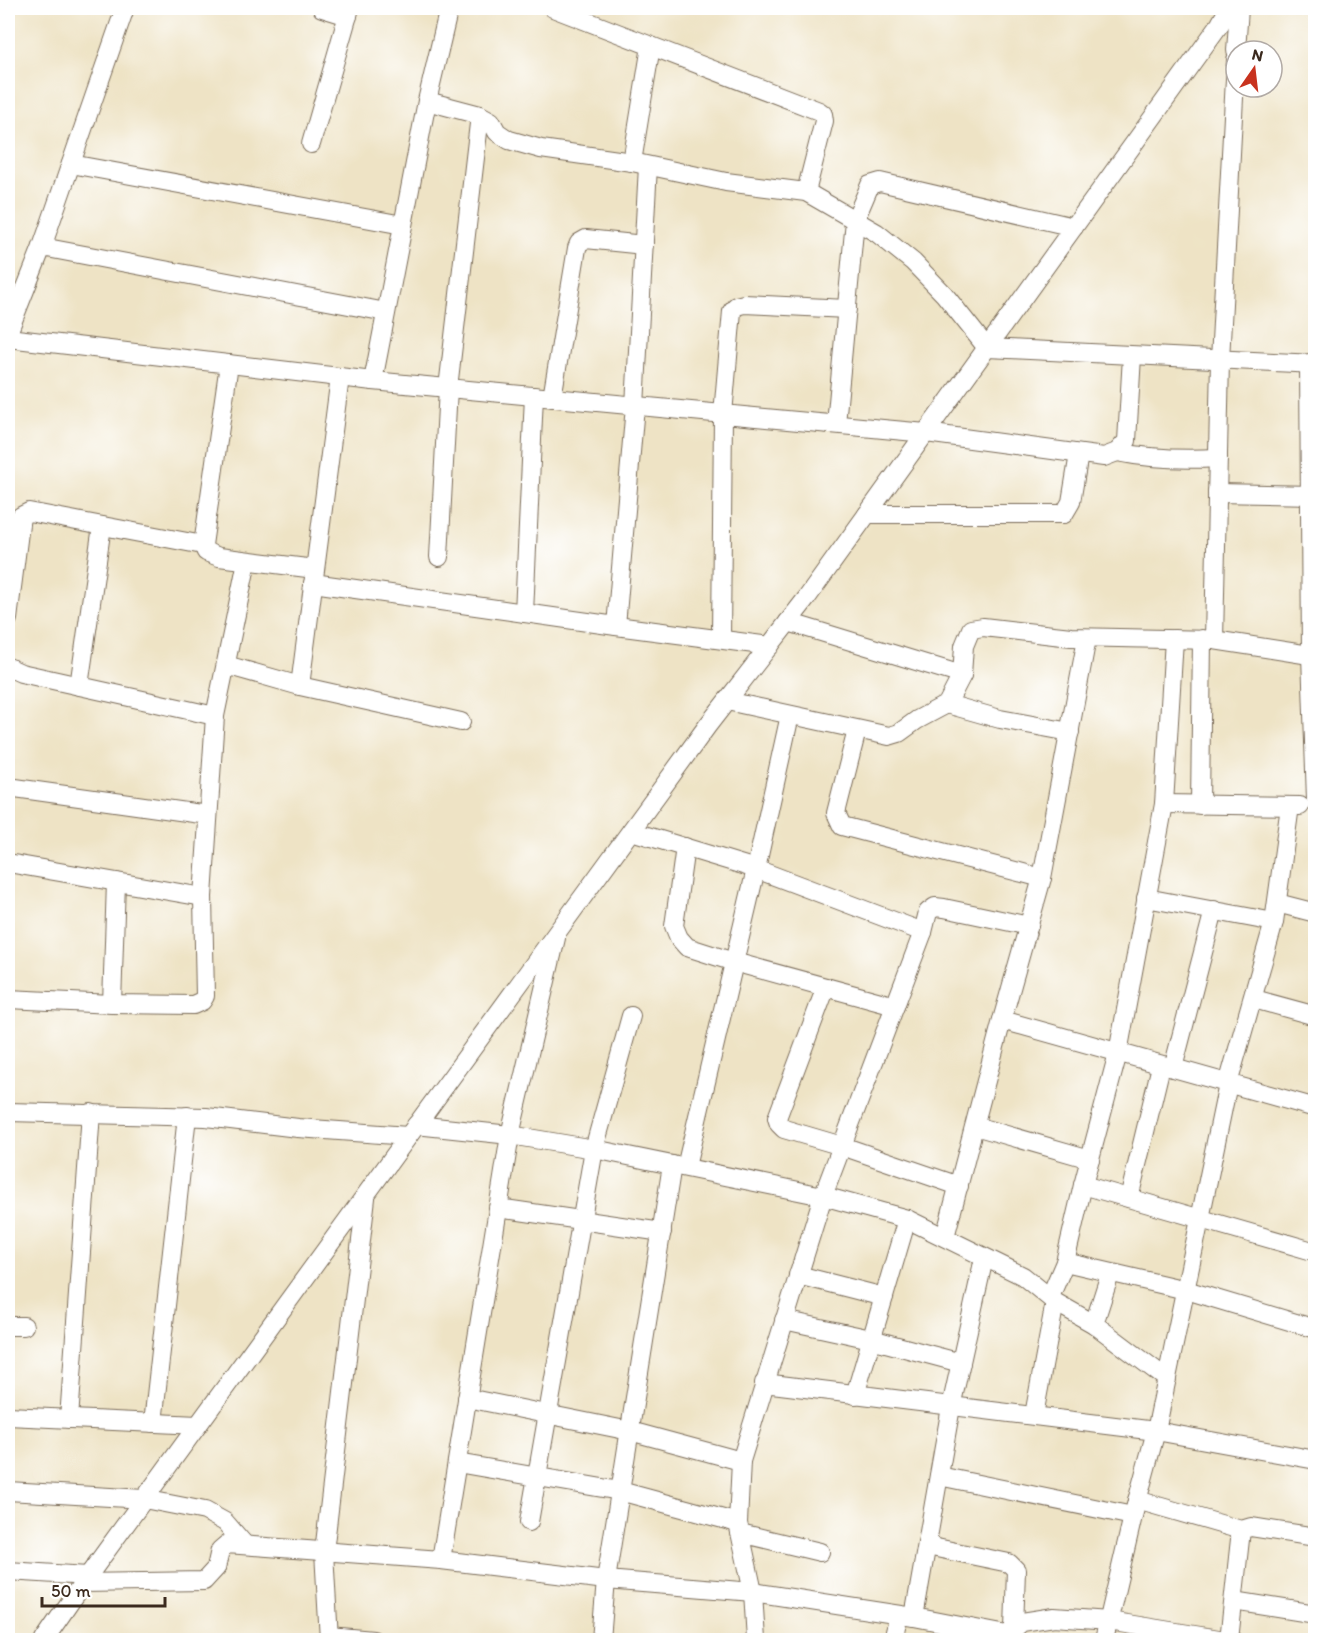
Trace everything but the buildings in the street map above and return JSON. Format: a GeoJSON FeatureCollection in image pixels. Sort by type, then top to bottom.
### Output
{"type":"FeatureCollection","features":[{"type":"Feature","properties":{"kind":"street"},"geometry":{"type":"LineString","coordinates":[[8,333],[42,247],[125,8]]}},
{"type":"Feature","properties":{"kind":"street"},"geometry":{"type":"LineString","coordinates":[[311,144],[349,12],[322,8]]}},
{"type":"Feature","properties":{"kind":"street"},"geometry":{"type":"LineString","coordinates":[[373,381],[427,101],[450,8]]}},
{"type":"Feature","properties":{"kind":"street"},"geometry":{"type":"LineString","coordinates":[[553,8],[819,111],[823,114],[824,121],[806,192]]}},
{"type":"Feature","properties":{"kind":"street"},"geometry":{"type":"LineString","coordinates":[[44,1641],[85,1579],[631,831],[926,433],[1220,24],[1229,8]]}},
{"type":"Feature","properties":{"kind":"street"},"geometry":{"type":"LineString","coordinates":[[1237,39],[1239,8]]}},
{"type":"Feature","properties":{"kind":"street"},"geometry":{"type":"LineString","coordinates":[[616,627],[635,406],[644,245],[640,164],[651,46]]}},
{"type":"Feature","properties":{"kind":"street"},"geometry":{"type":"LineString","coordinates":[[1200,805],[1217,494],[1220,360],[1234,99]]}},
{"type":"Feature","properties":{"kind":"street"},"geometry":{"type":"LineString","coordinates":[[427,101],[480,115],[491,121],[497,132],[509,140],[541,149],[640,164],[726,182],[806,192],[877,233],[913,262],[944,294],[987,348],[1312,364],[1316,800]]}},
{"type":"Feature","properties":{"kind":"street"},"geometry":{"type":"LineString","coordinates":[[439,557],[448,388],[480,115]]}},
{"type":"Feature","properties":{"kind":"street"},"geometry":{"type":"LineString","coordinates":[[71,164],[403,225]]}},
{"type":"Feature","properties":{"kind":"street"},"geometry":{"type":"LineString","coordinates":[[836,424],[855,220],[870,185],[880,182],[1074,227]]}},
{"type":"Feature","properties":{"kind":"street"},"geometry":{"type":"LineString","coordinates":[[524,613],[543,397],[577,248],[579,243],[586,239],[644,245]]}},
{"type":"Feature","properties":{"kind":"street"},"geometry":{"type":"LineString","coordinates":[[42,247],[386,312]]}},
{"type":"Feature","properties":{"kind":"street"},"geometry":{"type":"LineString","coordinates":[[721,639],[723,414],[732,312],[736,306],[744,304],[847,309]]}},
{"type":"Feature","properties":{"kind":"street"},"geometry":{"type":"LineString","coordinates":[[8,338],[373,381],[926,433],[1104,457],[1117,452],[1127,441],[1132,356]]}},
{"type":"Feature","properties":{"kind":"street"},"geometry":{"type":"LineString","coordinates":[[229,364],[203,545],[206,552],[219,557],[314,576],[524,613],[770,646]]}},
{"type":"Feature","properties":{"kind":"street"},"geometry":{"type":"LineString","coordinates":[[300,686],[340,377]]}},
{"type":"Feature","properties":{"kind":"street"},"geometry":{"type":"LineString","coordinates":[[1117,452],[1148,459],[1218,458]]}},
{"type":"Feature","properties":{"kind":"street"},"geometry":{"type":"LineString","coordinates":[[867,514],[1064,514],[1071,502],[1079,454]]}},
{"type":"Feature","properties":{"kind":"street"},"geometry":{"type":"LineString","coordinates":[[1217,494],[1313,495]]}},
{"type":"Feature","properties":{"kind":"street"},"geometry":{"type":"LineString","coordinates":[[8,619],[21,516],[29,512],[203,545]]}},
{"type":"Feature","properties":{"kind":"street"},"geometry":{"type":"LineString","coordinates":[[79,686],[102,526]]}},
{"type":"Feature","properties":{"kind":"street"},"geometry":{"type":"LineString","coordinates":[[8,999],[194,1005],[202,1001],[205,996],[203,897],[215,716],[247,561]]}},
{"type":"Feature","properties":{"kind":"street"},"geometry":{"type":"LineString","coordinates":[[788,622],[962,675]]}},
{"type":"Feature","properties":{"kind":"street"},"geometry":{"type":"LineString","coordinates":[[727,700],[889,736],[899,733],[917,720],[947,704],[962,675],[964,646],[971,629],[983,627],[1087,638],[1208,640],[1313,655]]}},
{"type":"Feature","properties":{"kind":"street"},"geometry":{"type":"LineString","coordinates":[[945,1237],[1042,878],[1087,638]]}},
{"type":"Feature","properties":{"kind":"street"},"geometry":{"type":"LineString","coordinates":[[1034,1415],[1053,1299],[1065,1262],[1118,1053],[1164,804],[1174,639]]}},
{"type":"Feature","properties":{"kind":"street"},"geometry":{"type":"LineString","coordinates":[[226,665],[300,686],[461,722]]}},
{"type":"Feature","properties":{"kind":"street"},"geometry":{"type":"LineString","coordinates":[[8,667],[21,673],[215,716]]}},
{"type":"Feature","properties":{"kind":"street"},"geometry":{"type":"LineString","coordinates":[[947,704],[1000,719],[1070,732]]}},
{"type":"Feature","properties":{"kind":"street"},"geometry":{"type":"LineString","coordinates":[[602,1641],[606,1580],[662,1232],[734,962],[790,715]]}},
{"type":"Feature","properties":{"kind":"street"},"geometry":{"type":"LineString","coordinates":[[857,730],[836,813],[842,826],[1042,878]]}},
{"type":"Feature","properties":{"kind":"street"},"geometry":{"type":"LineString","coordinates":[[8,787],[208,815]]}},
{"type":"Feature","properties":{"kind":"street"},"geometry":{"type":"LineString","coordinates":[[1164,804],[1316,805]]}},
{"type":"Feature","properties":{"kind":"street"},"geometry":{"type":"LineString","coordinates":[[1104,1641],[1135,1508],[1156,1431],[1228,1084],[1274,922],[1290,806]]}},
{"type":"Feature","properties":{"kind":"street"},"geometry":{"type":"LineString","coordinates":[[631,831],[756,869],[923,932]]}},
{"type":"Feature","properties":{"kind":"street"},"geometry":{"type":"LineString","coordinates":[[685,847],[674,926],[679,938],[687,947],[895,1006]]}},
{"type":"Feature","properties":{"kind":"street"},"geometry":{"type":"LineString","coordinates":[[8,863],[203,897]]}},
{"type":"Feature","properties":{"kind":"street"},"geometry":{"type":"LineString","coordinates":[[112,1004],[116,882]]}},
{"type":"Feature","properties":{"kind":"street"},"geometry":{"type":"LineString","coordinates":[[1146,898],[1274,922]]}},
{"type":"Feature","properties":{"kind":"street"},"geometry":{"type":"LineString","coordinates":[[1277,903],[1316,913]]}},
{"type":"Feature","properties":{"kind":"street"},"geometry":{"type":"LineString","coordinates":[[756,1641],[753,1592],[739,1528],[741,1461],[823,1197],[923,932],[928,912],[934,907],[1029,926]]}},
{"type":"Feature","properties":{"kind":"street"},"geometry":{"type":"LineString","coordinates":[[1129,1198],[1214,910]]}},
{"type":"Feature","properties":{"kind":"street"},"geometry":{"type":"LineString","coordinates":[[441,1560],[510,1135],[558,931]]}},
{"type":"Feature","properties":{"kind":"street"},"geometry":{"type":"LineString","coordinates":[[826,987],[777,1118],[778,1124],[784,1129],[959,1186]]}},
{"type":"Feature","properties":{"kind":"street"},"geometry":{"type":"LineString","coordinates":[[1254,999],[1316,1016]]}},
{"type":"Feature","properties":{"kind":"street"},"geometry":{"type":"LineString","coordinates":[[529,1522],[594,1149],[631,1016]]}},
{"type":"Feature","properties":{"kind":"street"},"geometry":{"type":"LineString","coordinates":[[1002,1020],[1316,1108]]}},
{"type":"Feature","properties":{"kind":"street"},"geometry":{"type":"LineString","coordinates":[[8,1112],[187,1116],[298,1128],[510,1135],[594,1149],[823,1197],[908,1219],[1023,1276],[1053,1299],[1094,1324],[1167,1379]]}},
{"type":"Feature","properties":{"kind":"street"},"geometry":{"type":"LineString","coordinates":[[69,1419],[91,1113]]}},
{"type":"Feature","properties":{"kind":"street"},"geometry":{"type":"LineString","coordinates":[[153,1423],[187,1116]]}},
{"type":"Feature","properties":{"kind":"street"},"geometry":{"type":"LineString","coordinates":[[975,1126],[1090,1159]]}},
{"type":"Feature","properties":{"kind":"street"},"geometry":{"type":"LineString","coordinates":[[1083,1185],[1316,1252]]}},
{"type":"Feature","properties":{"kind":"street"},"geometry":{"type":"LineString","coordinates":[[366,1194],[324,1552],[329,1638],[373,1641]]}},
{"type":"Feature","properties":{"kind":"street"},"geometry":{"type":"LineString","coordinates":[[498,1208],[662,1232]]}},
{"type":"Feature","properties":{"kind":"street"},"geometry":{"type":"LineString","coordinates":[[855,1395],[908,1219]]}},
{"type":"Feature","properties":{"kind":"street"},"geometry":{"type":"LineString","coordinates":[[893,1641],[907,1616],[927,1546],[951,1407],[984,1258]]}},
{"type":"Feature","properties":{"kind":"street"},"geometry":{"type":"LineString","coordinates":[[1065,1262],[1186,1290],[1316,1329]]}},
{"type":"Feature","properties":{"kind":"street"},"geometry":{"type":"LineString","coordinates":[[1094,1324],[1110,1274]]}},
{"type":"Feature","properties":{"kind":"street"},"geometry":{"type":"LineString","coordinates":[[798,1275],[884,1297]]}},
{"type":"Feature","properties":{"kind":"street"},"geometry":{"type":"LineString","coordinates":[[784,1320],[871,1339],[961,1363]]}},
{"type":"Feature","properties":{"kind":"street"},"geometry":{"type":"LineString","coordinates":[[764,1383],[1156,1431],[1316,1460]]}},
{"type":"Feature","properties":{"kind":"street"},"geometry":{"type":"LineString","coordinates":[[467,1398],[630,1431],[741,1461]]}},
{"type":"Feature","properties":{"kind":"street"},"geometry":{"type":"LineString","coordinates":[[8,1416],[198,1425]]}},
{"type":"Feature","properties":{"kind":"street"},"geometry":{"type":"LineString","coordinates":[[457,1463],[620,1491],[820,1552]]}},
{"type":"Feature","properties":{"kind":"street"},"geometry":{"type":"LineString","coordinates":[[939,1476],[1135,1508],[1241,1530],[1251,1527],[1316,1538]]}},
{"type":"Feature","properties":{"kind":"street"},"geometry":{"type":"LineString","coordinates":[[8,1491],[144,1499],[206,1511],[225,1522],[245,1545]]}},
{"type":"Feature","properties":{"kind":"street"},"geometry":{"type":"LineString","coordinates":[[1008,1635],[1022,1622],[1054,1617],[1109,1621],[1199,1639],[1227,1641],[1234,1601],[1241,1530]]}},
{"type":"Feature","properties":{"kind":"street"},"geometry":{"type":"LineString","coordinates":[[8,1571],[85,1579],[204,1581],[216,1568],[220,1550],[227,1544],[245,1545],[441,1560],[606,1580],[753,1592],[907,1616],[1008,1635]]}},
{"type":"Feature","properties":{"kind":"street"},"geometry":{"type":"LineString","coordinates":[[927,1546],[1009,1563],[1016,1570],[1008,1635]]}},
{"type":"Feature","properties":{"kind":"street"},"geometry":{"type":"LineString","coordinates":[[1234,1601],[1316,1614]]}}]}
